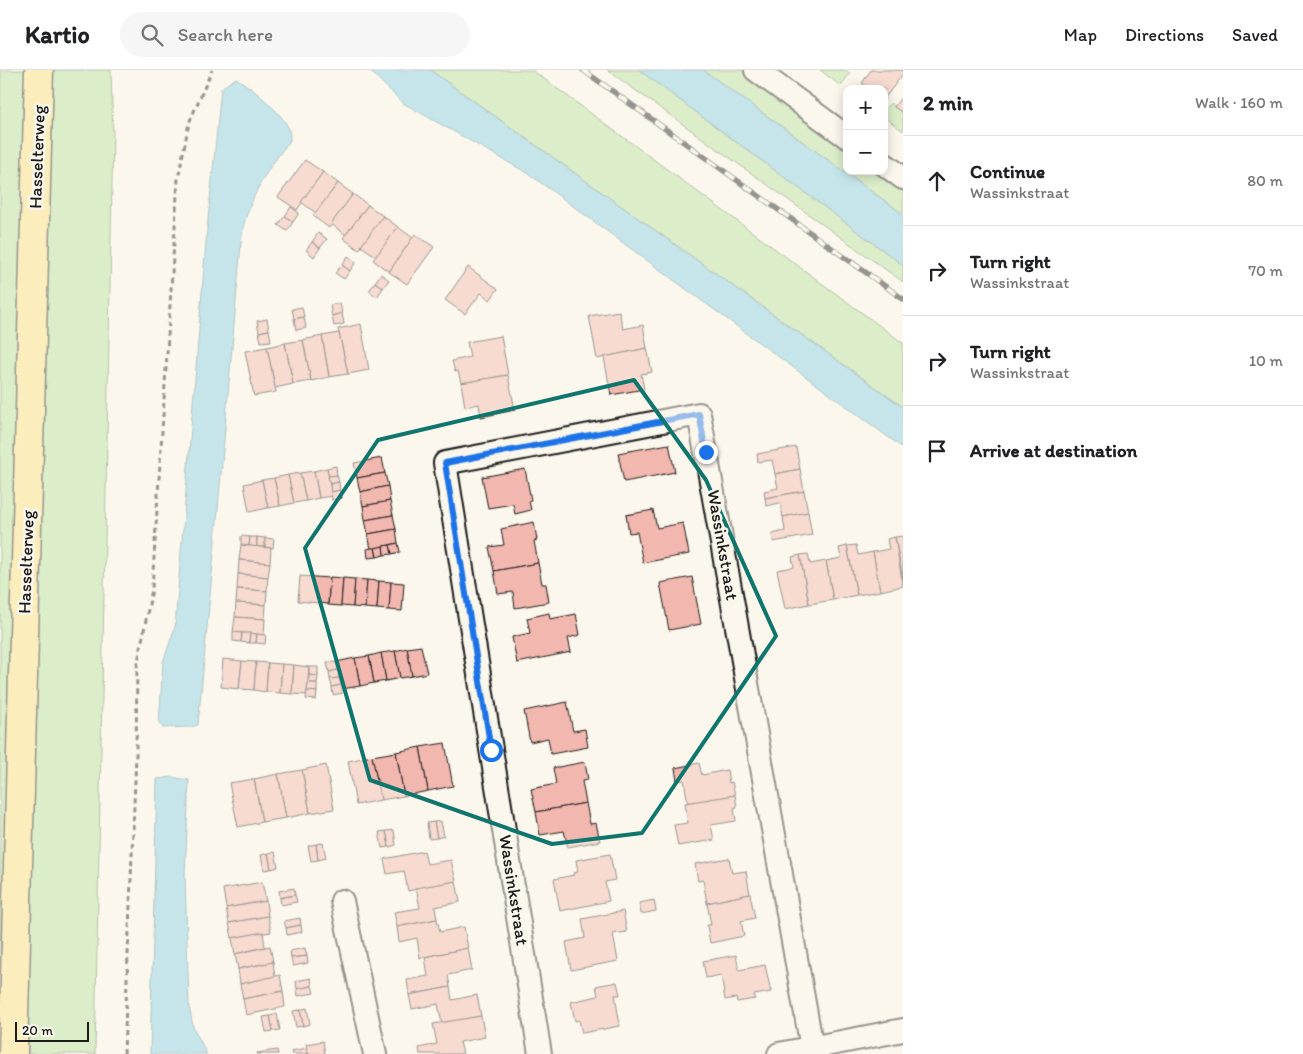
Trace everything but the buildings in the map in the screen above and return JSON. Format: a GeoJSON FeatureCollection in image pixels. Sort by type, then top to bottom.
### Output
{"type":"FeatureCollection","features":[{"type":"Feature","properties":{"kind":"main road","name":"Hasselterweg"},"geometry":{"type":"LineString","coordinates":[[13,1054],[39,70]]}},
{"type":"Feature","properties":{"kind":"street"},"geometry":{"type":"LineString","coordinates":[[756,70],[780,77],[843,133]]}},
{"type":"Feature","properties":{"kind":"street"},"geometry":{"type":"LineString","coordinates":[[888,167],[903,178]]}},
{"type":"Feature","properties":{"kind":"street","name":"Wassinkstraat"},"geometry":{"type":"LineString","coordinates":[[540,1054],[445,463],[699,414],[812,1048]]}},
{"type":"Feature","properties":{"kind":"street"},"geometry":{"type":"LineString","coordinates":[[342,901],[375,1054]]}},
{"type":"Feature","properties":{"kind":"street"},"geometry":{"type":"LineString","coordinates":[[779,1054],[903,1030]]}},
{"type":"Feature","properties":{"kind":"path"},"geometry":{"type":"LineString","coordinates":[[124,1054],[136,755],[137,667],[152,589],[178,179],[189,123],[212,70]]}},
{"type":"Feature","properties":{"kind":"highlighted area"},"geometry":{"type":"Polygon","coordinates":[[[634,380],[706,480],[776,636],[642,833],[552,844],[370,780],[305,548],[378,440],[634,380]]]}},
{"type":"Feature","properties":{"kind":"green space"},"geometry":{"type":"Polygon","coordinates":[[[1,70],[26,70],[0,1054],[0,112],[1,70]]]}},
{"type":"Feature","properties":{"kind":"green space"},"geometry":{"type":"Polygon","coordinates":[[[52,70],[111,70],[113,134],[95,1054],[26,1054],[52,70]]]}},
{"type":"Feature","properties":{"kind":"green space"},"geometry":{"type":"Polygon","coordinates":[[[430,70],[532,70],[903,343],[903,407],[430,70]]]}},
{"type":"Feature","properties":{"kind":"green space"},"geometry":{"type":"Polygon","coordinates":[[[607,70],[639,70],[903,265],[903,282],[607,70]]]}},
{"type":"Feature","properties":{"kind":"green space"},"geometry":{"type":"Polygon","coordinates":[[[703,70],[741,70],[843,144],[843,171],[703,70]]]}},
{"type":"Feature","properties":{"kind":"green space"},"geometry":{"type":"Polygon","coordinates":[[[820,70],[845,70],[850,73],[841,86],[820,70]]]}},
{"type":"Feature","properties":{"kind":"green space"},"geometry":{"type":"Polygon","coordinates":[[[890,103],[903,113],[903,131],[888,120],[888,105],[890,103]]]}},
{"type":"Feature","properties":{"kind":"green space"},"geometry":{"type":"Polygon","coordinates":[[[849,175],[885,175],[903,188],[903,214],[849,175]]]}},
{"type":"Feature","properties":{"kind":"water"},"geometry":{"type":"Polygon","coordinates":[[[369,70],[430,70],[903,407],[903,448],[529,174],[403,103],[369,70]]]}},
{"type":"Feature","properties":{"kind":"water"},"geometry":{"type":"Polygon","coordinates":[[[639,70],[703,70],[843,171],[843,175],[849,175],[903,214],[903,265],[639,70]]]}},
{"type":"Feature","properties":{"kind":"water"},"geometry":{"type":"Polygon","coordinates":[[[236,78],[258,94],[281,117],[289,130],[290,141],[276,158],[259,186],[245,220],[243,230],[198,725],[163,728],[159,723],[163,662],[175,627],[207,230],[221,88],[236,78]]]}},
{"type":"Feature","properties":{"kind":"water"},"geometry":{"type":"Polygon","coordinates":[[[172,777],[189,780],[185,876],[189,1005],[193,1027],[207,1054],[150,1054],[157,779],[172,777]]]}},
{"type":"Feature","properties":{"kind":"railway"},"geometry":{"type":"LineString","coordinates":[[583,70],[903,299]]}},
{"type":"Feature","properties":{"kind":"route"},"geometry":{"type":"LineString","coordinates":[[491,750],[445,463],[699,414],[706,452]]}}]}
